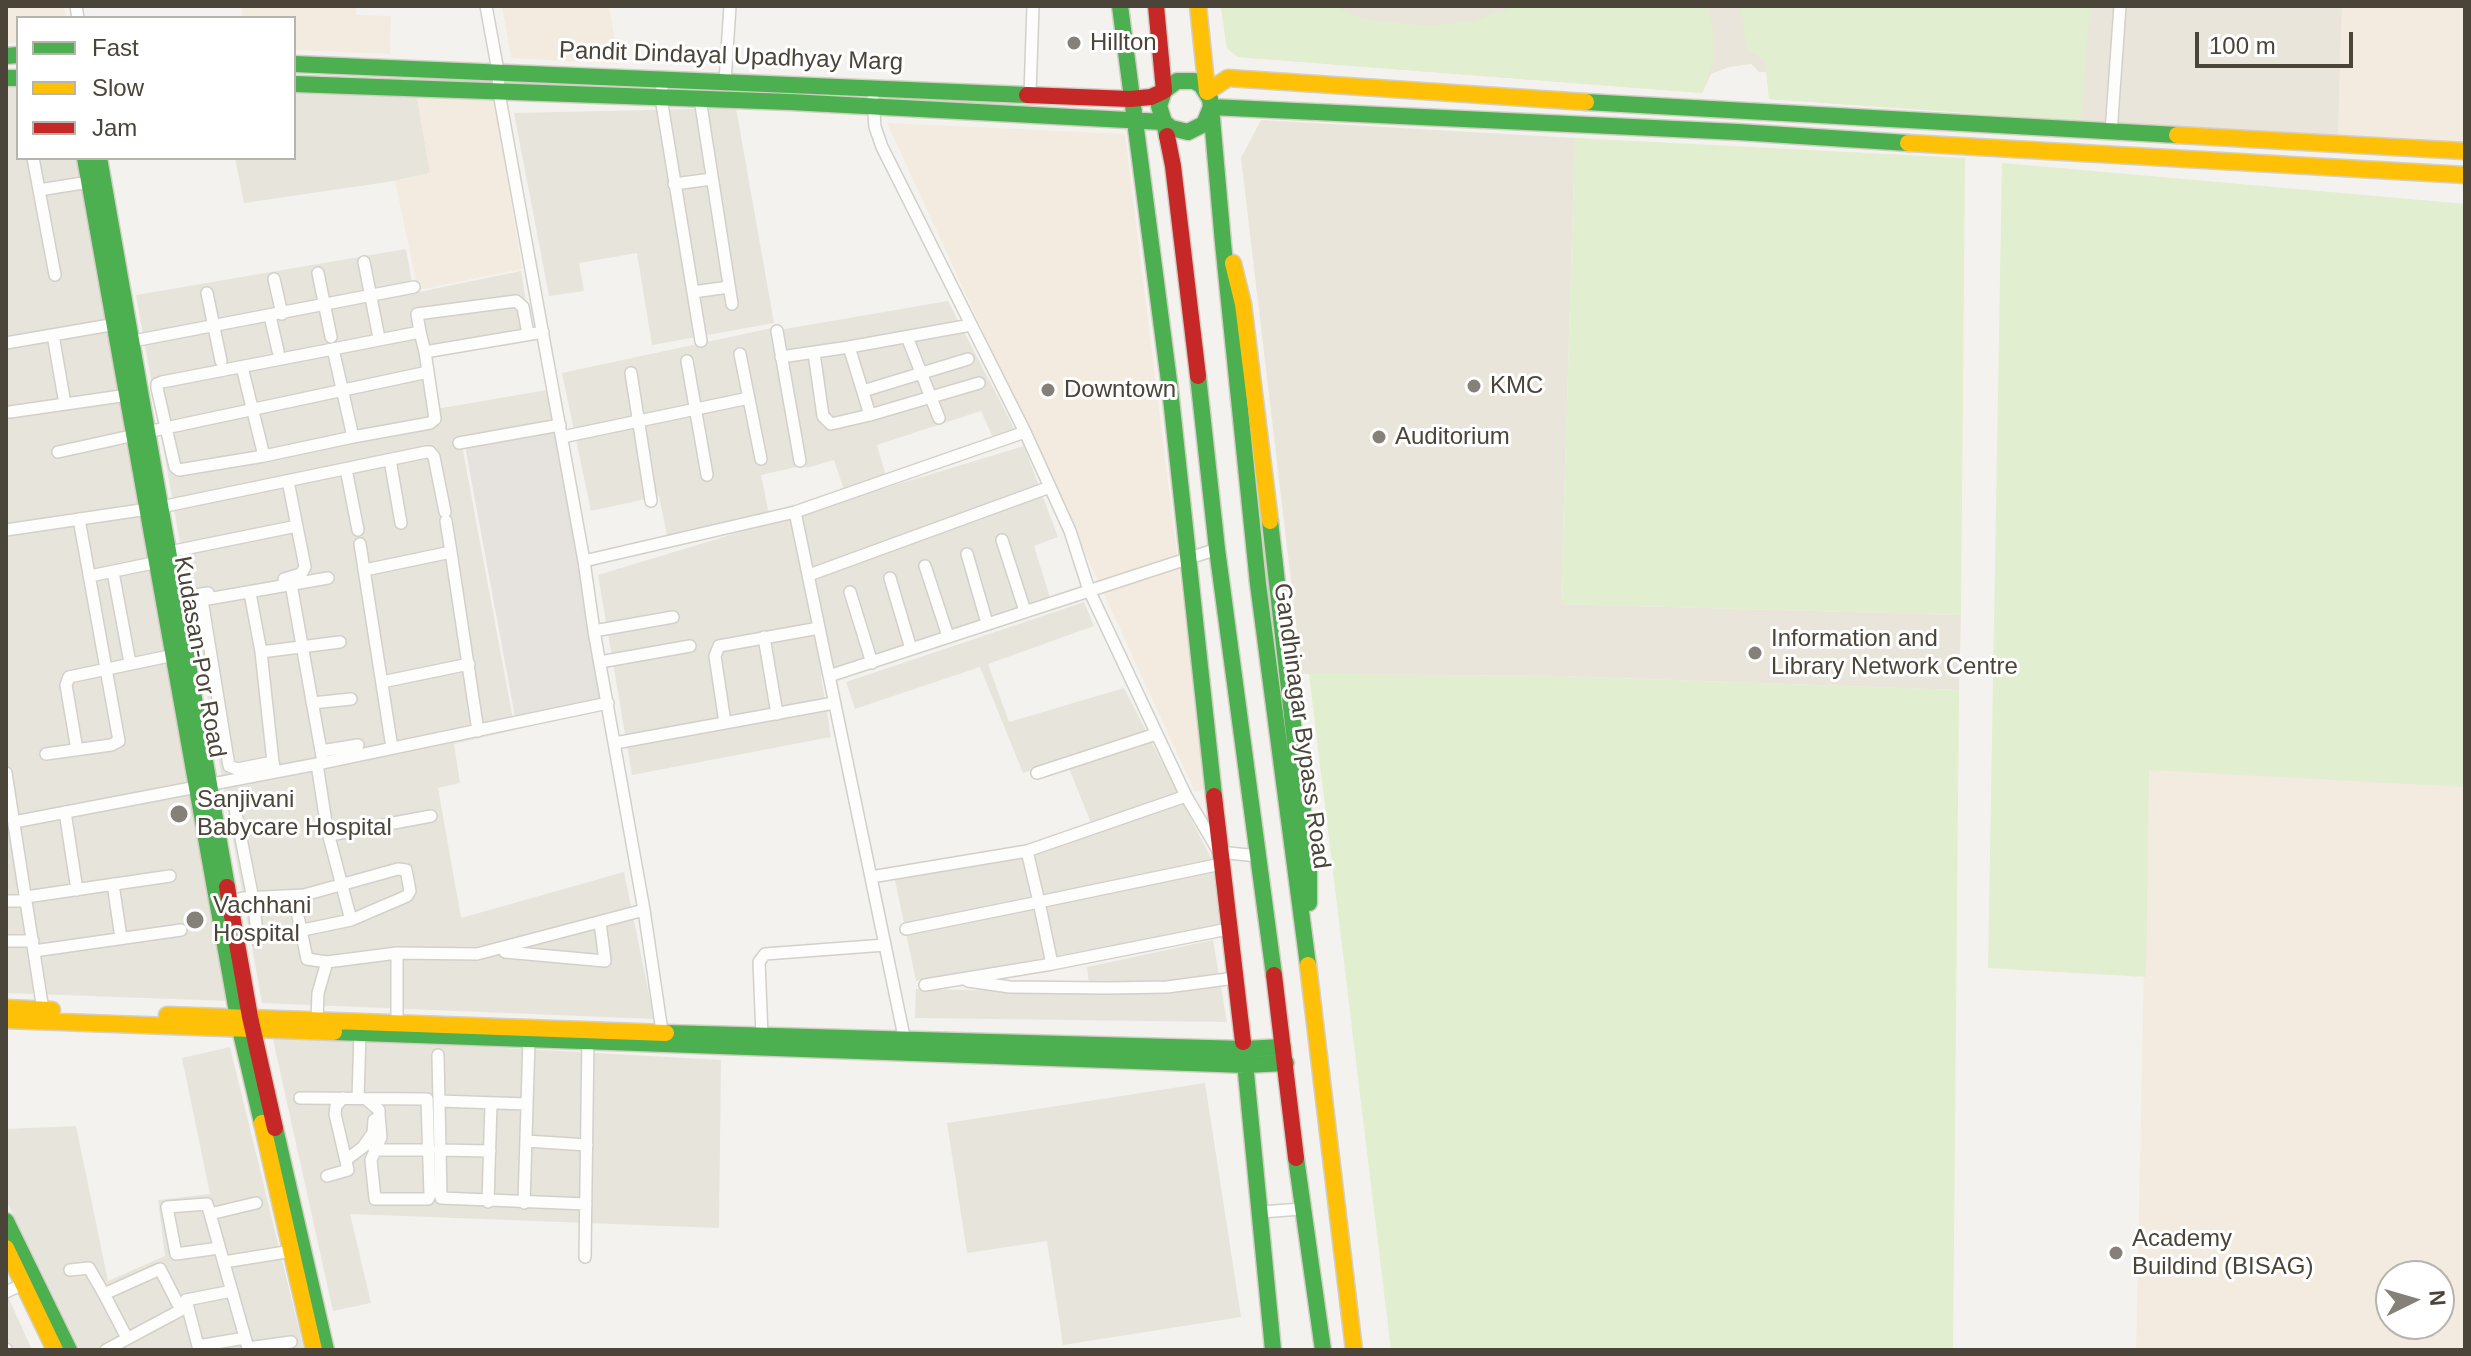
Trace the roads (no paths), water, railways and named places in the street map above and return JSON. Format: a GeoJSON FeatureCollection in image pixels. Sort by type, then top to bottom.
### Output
{"type":"FeatureCollection","features":[{"type":"Feature","properties":{"kind":"street"},"geometry":{"type":"LineString","coordinates":[[486,6],[644,910],[663,1038]]}},
{"type":"Feature","properties":{"kind":"street"},"geometry":{"type":"LineString","coordinates":[[725,81],[730,6]]}},
{"type":"Feature","properties":{"kind":"street"},"geometry":{"type":"LineString","coordinates":[[1030,94],[1033,6]]}},
{"type":"Feature","properties":{"kind":"street"},"geometry":{"type":"LineString","coordinates":[[1120,6],[1130,99],[1164,332],[1261,1212],[1273,1350]]}},
{"type":"Feature","properties":{"kind":"street"},"geometry":{"type":"LineString","coordinates":[[1156,6],[1164,91],[1159,106],[1173,166],[1217,549],[1285,1055],[1301,1209],[1323,1350]]}},
{"type":"Feature","properties":{"kind":"street","name":"Gandhinagar Bypass Road"},"geometry":{"type":"LineString","coordinates":[[1198,6],[1258,584],[1283,762],[1354,1350]]}},
{"type":"Feature","properties":{"kind":"street"},"geometry":{"type":"LineString","coordinates":[[2111,133],[2120,6]]}},
{"type":"Feature","properties":{"kind":"street","name":"Pandit Dindayal Upadhyay Marg"},"geometry":{"type":"LineString","coordinates":[[296,64],[1130,99],[1151,97],[1164,91]]}},
{"type":"Feature","properties":{"kind":"street"},"geometry":{"type":"LineString","coordinates":[[1209,99],[1228,78],[1738,112],[2465,151]]}},
{"type":"Feature","properties":{"kind":"street"},"geometry":{"type":"LineString","coordinates":[[663,79],[661,98],[701,341]]}},
{"type":"Feature","properties":{"kind":"street"},"geometry":{"type":"LineString","coordinates":[[1164,91],[1170,85],[1185,80],[1194,81],[1209,99],[1209,116],[1197,129],[1179,131],[1164,122]]}},
{"type":"Feature","properties":{"kind":"street","name":"Pandit Dindayal Upadhyay Marg"},"geometry":{"type":"LineString","coordinates":[[296,84],[993,111],[1164,122]]}},
{"type":"Feature","properties":{"kind":"street"},"geometry":{"type":"LineString","coordinates":[[873,87],[872,107],[882,147],[1025,432],[1070,531],[1089,590],[1186,796],[1220,858]]}},
{"type":"Feature","properties":{"kind":"street"},"geometry":{"type":"LineString","coordinates":[[700,99],[732,304]]}},
{"type":"Feature","properties":{"kind":"street"},"geometry":{"type":"LineString","coordinates":[[1209,99],[2465,175]]}},
{"type":"Feature","properties":{"kind":"street"},"geometry":{"type":"LineString","coordinates":[[1738,112],[1738,132]]}},
{"type":"Feature","properties":{"kind":"street"},"geometry":{"type":"LineString","coordinates":[[2262,164],[2264,138]]}},
{"type":"Feature","properties":{"kind":"street"},"geometry":{"type":"LineString","coordinates":[[2341,167],[2342,144]]}},
{"type":"Feature","properties":{"kind":"street"},"geometry":{"type":"LineString","coordinates":[[33,160],[55,275]]}},
{"type":"Feature","properties":{"kind":"street","name":"Kudasan-Por Road"},"geometry":{"type":"LineString","coordinates":[[85,160],[116,324],[125,343],[128,395],[141,433]]}},
{"type":"Feature","properties":{"kind":"street","name":"Kudasan-Por Road"},"geometry":{"type":"LineString","coordinates":[[99,160],[125,343],[163,557],[174,655],[230,902],[245,1023]]}},
{"type":"Feature","properties":{"kind":"street"},"geometry":{"type":"LineString","coordinates":[[674,184],[712,179]]}},
{"type":"Feature","properties":{"kind":"street"},"geometry":{"type":"LineString","coordinates":[[39,190],[89,182]]}},
{"type":"Feature","properties":{"kind":"street"},"geometry":{"type":"LineString","coordinates":[[364,262],[378,333]]}},
{"type":"Feature","properties":{"kind":"street"},"geometry":{"type":"LineString","coordinates":[[318,273],[353,437]]}},
{"type":"Feature","properties":{"kind":"street"},"geometry":{"type":"LineString","coordinates":[[274,279],[278,351]]}},
{"type":"Feature","properties":{"kind":"street"},"geometry":{"type":"LineString","coordinates":[[125,343],[414,287]]}},
{"type":"Feature","properties":{"kind":"street"},"geometry":{"type":"LineString","coordinates":[[693,292],[729,287]]}},
{"type":"Feature","properties":{"kind":"street"},"geometry":{"type":"LineString","coordinates":[[207,293],[221,361]]}},
{"type":"Feature","properties":{"kind":"street"},"geometry":{"type":"LineString","coordinates":[[420,332],[332,343],[242,367],[157,384],[175,467],[179,470],[264,456],[430,423],[435,419],[417,314],[516,301],[523,307],[528,334]]}},
{"type":"Feature","properties":{"kind":"street"},"geometry":{"type":"LineString","coordinates":[[6,343],[116,324]]}},
{"type":"Feature","properties":{"kind":"street"},"geometry":{"type":"LineString","coordinates":[[781,357],[971,325]]}},
{"type":"Feature","properties":{"kind":"street"},"geometry":{"type":"LineString","coordinates":[[777,331],[800,461]]}},
{"type":"Feature","properties":{"kind":"street"},"geometry":{"type":"LineString","coordinates":[[425,352],[543,332]]}},
{"type":"Feature","properties":{"kind":"street"},"geometry":{"type":"LineString","coordinates":[[53,335],[65,404]]}},
{"type":"Feature","properties":{"kind":"street"},"geometry":{"type":"LineString","coordinates":[[907,337],[939,418]]}},
{"type":"Feature","properties":{"kind":"street"},"geometry":{"type":"LineString","coordinates":[[849,347],[870,415]]}},
{"type":"Feature","properties":{"kind":"street"},"geometry":{"type":"LineString","coordinates":[[814,353],[826,421],[831,424],[979,383]]}},
{"type":"Feature","properties":{"kind":"street"},"geometry":{"type":"LineString","coordinates":[[740,354],[761,459]]}},
{"type":"Feature","properties":{"kind":"street"},"geometry":{"type":"LineString","coordinates":[[863,391],[968,359]]}},
{"type":"Feature","properties":{"kind":"street"},"geometry":{"type":"LineString","coordinates":[[687,361],[707,475]]}},
{"type":"Feature","properties":{"kind":"street"},"geometry":{"type":"LineString","coordinates":[[242,367],[264,456]]}},
{"type":"Feature","properties":{"kind":"street"},"geometry":{"type":"LineString","coordinates":[[58,452],[428,372]]}},
{"type":"Feature","properties":{"kind":"street"},"geometry":{"type":"LineString","coordinates":[[631,373],[651,501]]}},
{"type":"Feature","properties":{"kind":"street"},"geometry":{"type":"LineString","coordinates":[[10,412],[128,395]]}},
{"type":"Feature","properties":{"kind":"street"},"geometry":{"type":"LineString","coordinates":[[459,443],[639,421],[749,398]]}},
{"type":"Feature","properties":{"kind":"street"},"geometry":{"type":"LineString","coordinates":[[584,561],[795,512],[1025,432]]}},
{"type":"Feature","properties":{"kind":"street"},"geometry":{"type":"LineString","coordinates":[[6,530],[155,508],[426,452],[433,454],[446,516],[478,731]]}},
{"type":"Feature","properties":{"kind":"street"},"geometry":{"type":"LineString","coordinates":[[390,460],[401,523]]}},
{"type":"Feature","properties":{"kind":"street"},"geometry":{"type":"LineString","coordinates":[[346,469],[358,530]]}},
{"type":"Feature","properties":{"kind":"street"},"geometry":{"type":"LineString","coordinates":[[177,598],[301,574],[305,567],[288,481]]}},
{"type":"Feature","properties":{"kind":"street"},"geometry":{"type":"LineString","coordinates":[[809,575],[1050,487]]}},
{"type":"Feature","properties":{"kind":"street"},"geometry":{"type":"LineString","coordinates":[[795,512],[906,1047]]}},
{"type":"Feature","properties":{"kind":"street"},"geometry":{"type":"LineString","coordinates":[[46,754],[111,745],[119,741],[79,519]]}},
{"type":"Feature","properties":{"kind":"street"},"geometry":{"type":"LineString","coordinates":[[90,576],[297,526]]}},
{"type":"Feature","properties":{"kind":"street"},"geometry":{"type":"LineString","coordinates":[[1002,540],[1025,611]]}},
{"type":"Feature","properties":{"kind":"street"},"geometry":{"type":"LineString","coordinates":[[360,544],[392,748]]}},
{"type":"Feature","properties":{"kind":"street"},"geometry":{"type":"LineString","coordinates":[[829,676],[1217,549]]}},
{"type":"Feature","properties":{"kind":"street"},"geometry":{"type":"LineString","coordinates":[[365,570],[451,552]]}},
{"type":"Feature","properties":{"kind":"street"},"geometry":{"type":"LineString","coordinates":[[967,554],[987,623]]}},
{"type":"Feature","properties":{"kind":"street","name":"Kudasan-Por Road"},"geometry":{"type":"LineString","coordinates":[[163,557],[177,598],[203,784],[245,1023],[320,1349]]}},
{"type":"Feature","properties":{"kind":"street"},"geometry":{"type":"LineString","coordinates":[[925,566],[948,636]]}},
{"type":"Feature","properties":{"kind":"street"},"geometry":{"type":"LineString","coordinates":[[113,572],[130,663]]}},
{"type":"Feature","properties":{"kind":"street"},"geometry":{"type":"LineString","coordinates":[[274,767],[237,769],[229,766],[202,600],[328,578]]}},
{"type":"Feature","properties":{"kind":"street"},"geometry":{"type":"LineString","coordinates":[[890,578],[911,649]]}},
{"type":"Feature","properties":{"kind":"street"},"geometry":{"type":"LineString","coordinates":[[291,584],[312,703],[327,829],[351,920]]}},
{"type":"Feature","properties":{"kind":"street"},"geometry":{"type":"LineString","coordinates":[[850,592],[872,663]]}},
{"type":"Feature","properties":{"kind":"street"},"geometry":{"type":"LineString","coordinates":[[250,593],[261,652],[274,767]]}},
{"type":"Feature","properties":{"kind":"street"},"geometry":{"type":"LineString","coordinates":[[594,631],[673,617]]}},
{"type":"Feature","properties":{"kind":"street"},"geometry":{"type":"LineString","coordinates":[[725,723],[715,650],[724,644],[819,628]]}},
{"type":"Feature","properties":{"kind":"street"},"geometry":{"type":"LineString","coordinates":[[764,637],[777,714]]}},
{"type":"Feature","properties":{"kind":"street"},"geometry":{"type":"LineString","coordinates":[[261,652],[340,642]]}},
{"type":"Feature","properties":{"kind":"street"},"geometry":{"type":"LineString","coordinates":[[600,662],[690,646]]}},
{"type":"Feature","properties":{"kind":"street"},"geometry":{"type":"LineString","coordinates":[[77,750],[67,681],[72,675],[174,655]]}},
{"type":"Feature","properties":{"kind":"street"},"geometry":{"type":"LineString","coordinates":[[382,682],[469,664]]}},
{"type":"Feature","properties":{"kind":"street"},"geometry":{"type":"LineString","coordinates":[[312,703],[351,699]]}},
{"type":"Feature","properties":{"kind":"street"},"geometry":{"type":"LineString","coordinates":[[14,822],[274,767],[392,748],[608,703]]}},
{"type":"Feature","properties":{"kind":"street"},"geometry":{"type":"LineString","coordinates":[[615,743],[834,703]]}},
{"type":"Feature","properties":{"kind":"street"},"geometry":{"type":"LineString","coordinates":[[1037,773],[1156,734]]}},
{"type":"Feature","properties":{"kind":"street"},"geometry":{"type":"LineString","coordinates":[[320,759],[358,745]]}},
{"type":"Feature","properties":{"kind":"street"},"geometry":{"type":"LineString","coordinates":[[6,773],[43,1010]]}},
{"type":"Feature","properties":{"kind":"street"},"geometry":{"type":"LineString","coordinates":[[871,877],[1027,851],[1186,796]]}},
{"type":"Feature","properties":{"kind":"street"},"geometry":{"type":"LineString","coordinates":[[233,798],[258,941]]}},
{"type":"Feature","properties":{"kind":"street"},"geometry":{"type":"LineString","coordinates":[[65,812],[77,890]]}},
{"type":"Feature","properties":{"kind":"street"},"geometry":{"type":"LineString","coordinates":[[330,832],[335,834],[431,816]]}},
{"type":"Feature","properties":{"kind":"street"},"geometry":{"type":"LineString","coordinates":[[1027,851],[1052,964]]}},
{"type":"Feature","properties":{"kind":"street"},"geometry":{"type":"LineString","coordinates":[[906,929],[1039,902],[1220,858],[1258,856]]}},
{"type":"Feature","properties":{"kind":"street"},"geometry":{"type":"LineString","coordinates":[[230,902],[294,897],[342,887],[398,869],[408,874],[410,891],[407,896],[351,920],[303,930]]}},
{"type":"Feature","properties":{"kind":"street"},"geometry":{"type":"LineString","coordinates":[[6,901],[170,876]]}},
{"type":"Feature","properties":{"kind":"street"},"geometry":{"type":"LineString","coordinates":[[113,884],[121,938]]}},
{"type":"Feature","properties":{"kind":"street"},"geometry":{"type":"LineString","coordinates":[[294,897],[307,959],[327,962],[397,953],[496,951],[644,910]]}},
{"type":"Feature","properties":{"kind":"street"},"geometry":{"type":"LineString","coordinates":[[496,951],[605,961],[600,922]]}},
{"type":"Feature","properties":{"kind":"street"},"geometry":{"type":"LineString","coordinates":[[925,985],[1052,964],[1228,929]]}},
{"type":"Feature","properties":{"kind":"street"},"geometry":{"type":"LineString","coordinates":[[6,941],[33,946],[181,930]]}},
{"type":"Feature","properties":{"kind":"street"},"geometry":{"type":"LineString","coordinates":[[762,1035],[759,962],[765,954],[885,945]]}},
{"type":"Feature","properties":{"kind":"street"},"geometry":{"type":"LineString","coordinates":[[397,953],[397,1022]]}},
{"type":"Feature","properties":{"kind":"street"},"geometry":{"type":"LineString","coordinates":[[317,1019],[318,993],[327,962]]}},
{"type":"Feature","properties":{"kind":"street"},"geometry":{"type":"LineString","coordinates":[[963,980],[1010,987],[1108,988],[1167,987],[1235,978]]}},
{"type":"Feature","properties":{"kind":"street"},"geometry":{"type":"LineString","coordinates":[[6,1008],[245,1023],[359,1041],[529,1040],[588,1035]]}},
{"type":"Feature","properties":{"kind":"street"},"geometry":{"type":"LineString","coordinates":[[6,1020],[245,1023],[317,1019],[663,1038],[1244,1057],[1285,1055]]}},
{"type":"Feature","properties":{"kind":"street"},"geometry":{"type":"LineString","coordinates":[[585,1257],[588,1035]]}},
{"type":"Feature","properties":{"kind":"street"},"geometry":{"type":"LineString","coordinates":[[663,1038],[762,1035],[906,1047]]}},
{"type":"Feature","properties":{"kind":"street"},"geometry":{"type":"LineString","coordinates":[[524,1203],[529,1040]]}},
{"type":"Feature","properties":{"kind":"street"},"geometry":{"type":"LineString","coordinates":[[346,1160],[363,1147],[373,1133],[365,1101],[359,1041]]}},
{"type":"Feature","properties":{"kind":"street"},"geometry":{"type":"LineString","coordinates":[[365,1101],[379,1110],[381,1137],[371,1160],[375,1199],[424,1201],[430,1195],[439,1101],[438,1055]]}},
{"type":"Feature","properties":{"kind":"street"},"geometry":{"type":"LineString","coordinates":[[300,1098],[365,1101],[427,1099],[441,1198],[586,1204]]}},
{"type":"Feature","properties":{"kind":"street"},"geometry":{"type":"LineString","coordinates":[[327,1176],[346,1172],[335,1114],[336,1106],[343,1098]]}},
{"type":"Feature","properties":{"kind":"street"},"geometry":{"type":"LineString","coordinates":[[439,1101],[527,1104]]}},
{"type":"Feature","properties":{"kind":"street"},"geometry":{"type":"LineString","coordinates":[[488,1202],[491,1103]]}},
{"type":"Feature","properties":{"kind":"street"},"geometry":{"type":"LineString","coordinates":[[526,1141],[587,1145]]}},
{"type":"Feature","properties":{"kind":"street"},"geometry":{"type":"LineString","coordinates":[[374,1150],[490,1151]]}},
{"type":"Feature","properties":{"kind":"street"},"geometry":{"type":"LineString","coordinates":[[210,1214],[256,1203]]}},
{"type":"Feature","properties":{"kind":"street"},"geometry":{"type":"LineString","coordinates":[[219,1248],[176,1254],[167,1207],[207,1204],[248,1348],[291,1342]]}},
{"type":"Feature","properties":{"kind":"street"},"geometry":{"type":"LineString","coordinates":[[1261,1212],[1301,1209]]}},
{"type":"Feature","properties":{"kind":"street"},"geometry":{"type":"LineString","coordinates":[[6,1221],[69,1350]]}},
{"type":"Feature","properties":{"kind":"street"},"geometry":{"type":"LineString","coordinates":[[6,1248],[55,1350]]}},
{"type":"Feature","properties":{"kind":"street"},"geometry":{"type":"LineString","coordinates":[[224,1262],[297,1250]]}},
{"type":"Feature","properties":{"kind":"street"},"geometry":{"type":"LineString","coordinates":[[70,1270],[89,1268],[127,1338]]}},
{"type":"Feature","properties":{"kind":"street"},"geometry":{"type":"LineString","coordinates":[[104,1294],[160,1269],[181,1310],[106,1350]]}},
{"type":"Feature","properties":{"kind":"street"},"geometry":{"type":"LineString","coordinates":[[6,1292],[23,1284]]}},
{"type":"Feature","properties":{"kind":"street"},"geometry":{"type":"LineString","coordinates":[[232,1291],[186,1300],[198,1346],[245,1338]]}},
{"type":"Feature","properties":{"kind":"place","name":"Hillton"},"geometry":{"type":"Point","coordinates":[1074,43]}},
{"type":"Feature","properties":{"kind":"place","name":"KMC"},"geometry":{"type":"Point","coordinates":[1474,386]}},
{"type":"Feature","properties":{"kind":"place","name":"Downtown"},"geometry":{"type":"Point","coordinates":[1048,390]}},
{"type":"Feature","properties":{"kind":"place","name":"Auditorium"},"geometry":{"type":"Point","coordinates":[1379,437]}},
{"type":"Feature","properties":{"kind":"place","name":"Information and Library Network Centre"},"geometry":{"type":"Point","coordinates":[1755,653]}},
{"type":"Feature","properties":{"kind":"place","name":"Sanjivani Babycare Hospital"},"geometry":{"type":"Point","coordinates":[179,814]}},
{"type":"Feature","properties":{"kind":"place","name":"Vachhani Hospital"},"geometry":{"type":"Point","coordinates":[195,920]}},
{"type":"Feature","properties":{"kind":"place","name":"Academy Buildind (BISAG)"},"geometry":{"type":"Point","coordinates":[2116,1253]}}]}
